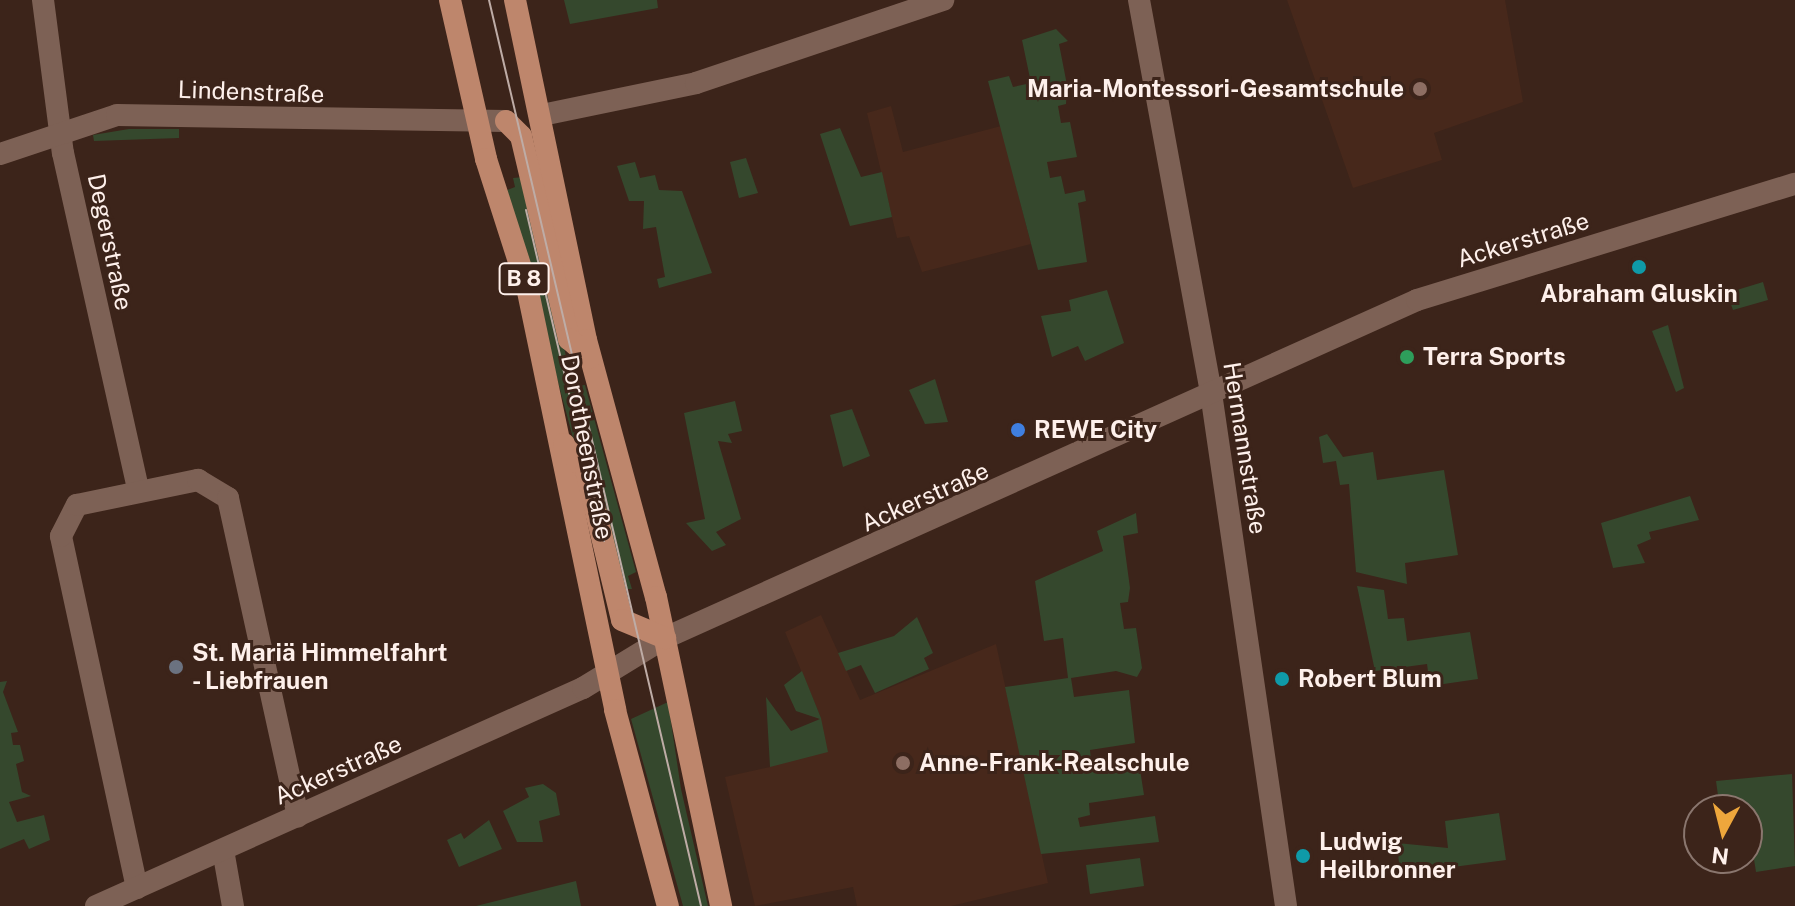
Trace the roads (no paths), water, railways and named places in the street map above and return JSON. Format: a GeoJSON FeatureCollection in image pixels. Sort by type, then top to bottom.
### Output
{"type":"FeatureCollection","features":[{"type":"Feature","properties":{"kind":"main road","name":"Dorotheenstraße"},"geometry":{"type":"LineString","coordinates":[[450,0],[478,123],[563,443],[607,672],[668,906]]}},
{"type":"Feature","properties":{"kind":"main road","name":"Dorotheenstraße"},"geometry":{"type":"LineString","coordinates":[[515,0],[542,115],[590,357],[665,638],[721,906]]}},
{"type":"Feature","properties":{"kind":"main road"},"geometry":{"type":"LineString","coordinates":[[506,121],[521,136],[569,339],[590,357]]}},
{"type":"Feature","properties":{"kind":"main road"},"geometry":{"type":"LineString","coordinates":[[563,443],[586,471],[622,620],[665,638]]}},
{"type":"Feature","properties":{"kind":"street","name":"Degerstraße"},"geometry":{"type":"LineString","coordinates":[[43,0],[60,132],[139,492]]}},
{"type":"Feature","properties":{"kind":"street"},"geometry":{"type":"LineString","coordinates":[[542,115],[708,80],[943,0]]}},
{"type":"Feature","properties":{"kind":"street","name":"Hermannstraße"},"geometry":{"type":"LineString","coordinates":[[1139,0],[1211,393],[1286,906]]}},
{"type":"Feature","properties":{"kind":"street","name":"Lindenstraße"},"geometry":{"type":"LineString","coordinates":[[0,154],[117,115],[478,123],[506,121]]}},
{"type":"Feature","properties":{"kind":"street","name":"Ackerstraße"},"geometry":{"type":"LineString","coordinates":[[96,906],[607,672],[665,638],[1417,300],[1795,184]]}},
{"type":"Feature","properties":{"kind":"street"},"geometry":{"type":"LineString","coordinates":[[137,888],[61,536],[77,505],[198,480],[228,498],[298,816]]}},
{"type":"Feature","properties":{"kind":"street"},"geometry":{"type":"LineString","coordinates":[[223,850],[233,906]]}},
{"type":"Feature","properties":{"kind":"tram line"},"geometry":{"type":"LineString","coordinates":[[489,0],[701,906]]}},
{"type":"Feature","properties":{"kind":"tram line"},"geometry":{"type":"LineString","coordinates":[[526,210],[569,394]]}},
{"type":"Feature","properties":{"kind":"tram line"},"geometry":{"type":"LineString","coordinates":[[579,436],[604,541]]}},
{"type":"Feature","properties":{"kind":"place","name":"Maria-Montessori-Gesamtschule"},"geometry":{"type":"Point","coordinates":[1420,89]}},
{"type":"Feature","properties":{"kind":"place","name":"Abraham Gluskin"},"geometry":{"type":"Point","coordinates":[1639,267]}},
{"type":"Feature","properties":{"kind":"place","name":"Terra Sports"},"geometry":{"type":"Point","coordinates":[1407,357]}},
{"type":"Feature","properties":{"kind":"place","name":"REWE City"},"geometry":{"type":"Point","coordinates":[1018,430]}},
{"type":"Feature","properties":{"kind":"place","name":"St. Mariä Himmelfahrt - Liebfrauen"},"geometry":{"type":"Point","coordinates":[176,667]}},
{"type":"Feature","properties":{"kind":"place","name":"Robert Blum"},"geometry":{"type":"Point","coordinates":[1282,679]}},
{"type":"Feature","properties":{"kind":"place","name":"Anne-Frank-Realschule"},"geometry":{"type":"Point","coordinates":[903,763]}},
{"type":"Feature","properties":{"kind":"place","name":"Ludwig Heilbronner"},"geometry":{"type":"Point","coordinates":[1303,856]}}]}
